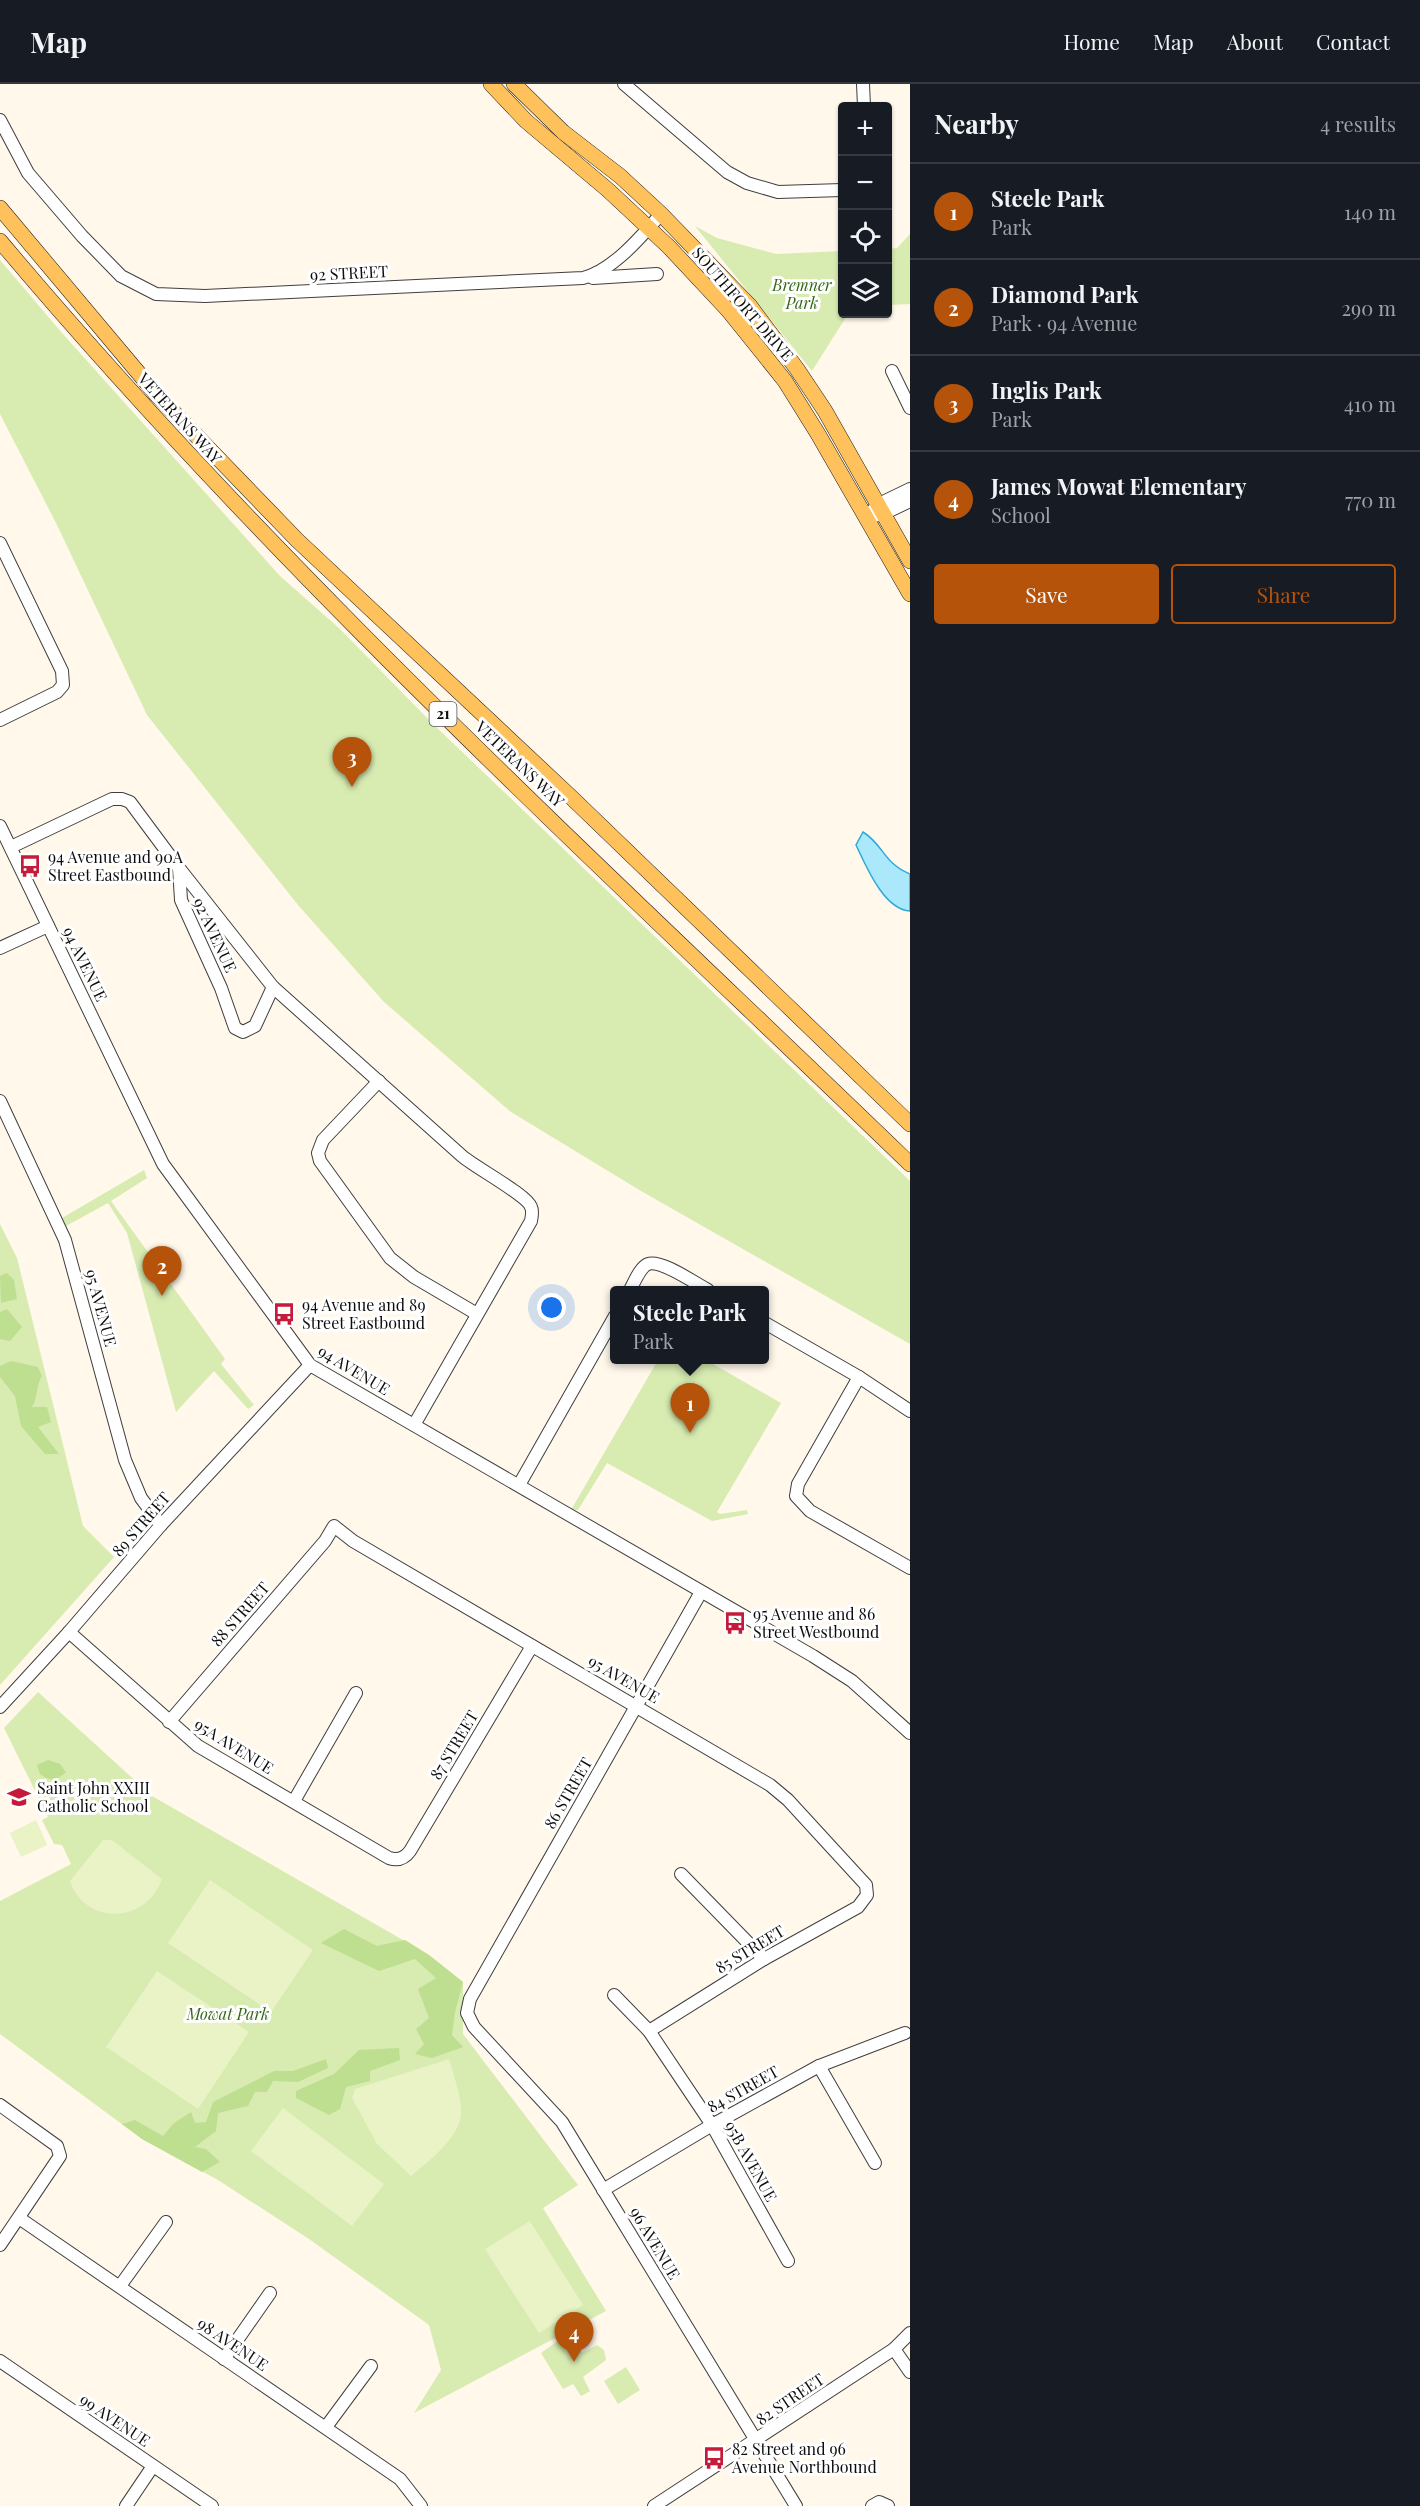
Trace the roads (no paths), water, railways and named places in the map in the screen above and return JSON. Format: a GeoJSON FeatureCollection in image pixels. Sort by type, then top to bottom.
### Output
{"type":"FeatureCollection","features":[{"type":"Feature","properties":{"kind":"main road","name":"SOUTHFORT DRIVE"},"geometry":{"type":"LineString","coordinates":[[491,84],[526,121],[608,190],[702,281],[785,381],[910,594]]}},
{"type":"Feature","properties":{"kind":"main road","name":"SOUTHFORT DRIVE"},"geometry":{"type":"LineString","coordinates":[[514,84],[554,124],[620,176],[661,214],[743,298],[797,369],[836,429],[910,561]]}},
{"type":"Feature","properties":{"kind":"main road","name":"VETERANS WAY"},"geometry":{"type":"LineString","coordinates":[[0,208],[157,395],[297,540],[580,806],[910,1124]]}},
{"type":"Feature","properties":{"kind":"main road","name":"VETERANS WAY"},"geometry":{"type":"LineString","coordinates":[[0,241],[143,405],[382,656],[910,1164]]}},
{"type":"Feature","properties":{"kind":"street"},"geometry":{"type":"LineString","coordinates":[[624,84],[727,172],[747,183],[778,192],[838,190]]}},
{"type":"Feature","properties":{"kind":"street"},"geometry":{"type":"LineString","coordinates":[[863,84],[864,102]]}},
{"type":"Feature","properties":{"kind":"street","name":"92 STREET"},"geometry":{"type":"LineString","coordinates":[[0,120],[28,173],[82,236],[122,276],[156,294],[205,296],[657,274]]}},
{"type":"Feature","properties":{"kind":"street","name":"92 STREET"},"geometry":{"type":"LineString","coordinates":[[583,278],[596,275],[609,265],[661,214]]}},
{"type":"Feature","properties":{"kind":"street"},"geometry":{"type":"LineString","coordinates":[[892,371],[910,408]]}},
{"type":"Feature","properties":{"kind":"street"},"geometry":{"type":"LineString","coordinates":[[865,517],[910,489]]}},
{"type":"Feature","properties":{"kind":"street"},"geometry":{"type":"LineString","coordinates":[[881,509],[910,501]]}},
{"type":"Feature","properties":{"kind":"street"},"geometry":{"type":"LineString","coordinates":[[0,543],[62,671],[63,685],[52,695],[0,720]]}},
{"type":"Feature","properties":{"kind":"street"},"geometry":{"type":"LineString","coordinates":[[10,847],[112,800],[122,799],[134,807],[179,868]]}},
{"type":"Feature","properties":{"kind":"street","name":"94 AVENUE"},"geometry":{"type":"LineString","coordinates":[[0,826],[163,1164],[310,1365],[852,1681],[910,1733]]}},
{"type":"Feature","properties":{"kind":"street","name":"92 AVENUE"},"geometry":{"type":"LineString","coordinates":[[179,868],[181,900],[221,988],[235,1028],[243,1032],[255,1026],[273,987]]}},
{"type":"Feature","properties":{"kind":"street","name":"92 AVENUE"},"geometry":{"type":"LineString","coordinates":[[179,868],[273,987],[471,1164],[523,1196],[532,1208],[531,1221],[477,1314]]}},
{"type":"Feature","properties":{"kind":"street"},"geometry":{"type":"LineString","coordinates":[[0,948],[48,926]]}},
{"type":"Feature","properties":{"kind":"street"},"geometry":{"type":"LineString","coordinates":[[379,1081],[323,1140],[318,1153],[322,1166],[390,1258],[414,1277],[477,1314],[414,1425]]}},
{"type":"Feature","properties":{"kind":"street","name":"95 AVENUE"},"geometry":{"type":"LineString","coordinates":[[0,1101],[65,1240],[125,1460],[141,1498],[161,1525]]}},
{"type":"Feature","properties":{"kind":"street"},"geometry":{"type":"LineString","coordinates":[[633,1286],[648,1264],[666,1266],[701,1286]]}},
{"type":"Feature","properties":{"kind":"street"},"geometry":{"type":"LineString","coordinates":[[519,1485],[610,1325]]}},
{"type":"Feature","properties":{"kind":"street"},"geometry":{"type":"LineString","coordinates":[[769,1325],[859,1377],[910,1410]]}},
{"type":"Feature","properties":{"kind":"street","name":"89 STREET"},"geometry":{"type":"LineString","coordinates":[[0,1707],[69,1632],[161,1525],[310,1365]]}},
{"type":"Feature","properties":{"kind":"street"},"geometry":{"type":"LineString","coordinates":[[859,1377],[795,1491],[799,1501],[810,1511],[910,1568]]}},
{"type":"Feature","properties":{"kind":"street","name":"95 AVENUE"},"geometry":{"type":"LineString","coordinates":[[334,1526],[353,1541],[637,1705],[770,1785],[788,1800],[866,1886],[867,1895]]}},
{"type":"Feature","properties":{"kind":"street","name":"88 STREET"},"geometry":{"type":"LineString","coordinates":[[169,1722],[325,1541],[334,1526]]}},
{"type":"Feature","properties":{"kind":"street","name":"86 STREET"},"geometry":{"type":"LineString","coordinates":[[467,2013],[470,2000],[701,1592]]}},
{"type":"Feature","properties":{"kind":"street","name":"95A AVENUE"},"geometry":{"type":"LineString","coordinates":[[69,1632],[198,1746],[389,1858],[401,1859]]}},
{"type":"Feature","properties":{"kind":"street","name":"87 STREET"},"geometry":{"type":"LineString","coordinates":[[401,1859],[410,1851],[532,1646]]}},
{"type":"Feature","properties":{"kind":"street"},"geometry":{"type":"LineString","coordinates":[[294,1801],[356,1693]]}},
{"type":"Feature","properties":{"kind":"street"},"geometry":{"type":"LineString","coordinates":[[681,1874],[764,1959]]}},
{"type":"Feature","properties":{"kind":"street","name":"85 STREET"},"geometry":{"type":"LineString","coordinates":[[649,2031],[764,1959],[858,1907],[867,1895]]}},
{"type":"Feature","properties":{"kind":"street","name":"95B AVENUE"},"geometry":{"type":"LineString","coordinates":[[614,1995],[649,2031],[712,2125],[788,2261]]}},
{"type":"Feature","properties":{"kind":"street","name":"96 AVENUE"},"geometry":{"type":"LineString","coordinates":[[467,2013],[474,2027],[562,2122],[796,2506]]}},
{"type":"Feature","properties":{"kind":"street","name":"84 STREET"},"geometry":{"type":"LineString","coordinates":[[603,2190],[712,2125],[819,2066],[905,2033]]}},
{"type":"Feature","properties":{"kind":"street"},"geometry":{"type":"LineString","coordinates":[[819,2066],[875,2163]]}},
{"type":"Feature","properties":{"kind":"street"},"geometry":{"type":"LineString","coordinates":[[0,2105],[57,2146],[60,2156],[0,2245]]}},
{"type":"Feature","properties":{"kind":"street","name":"98 AVENUE"},"geometry":{"type":"LineString","coordinates":[[19,2218],[400,2479],[421,2506]]}},
{"type":"Feature","properties":{"kind":"street"},"geometry":{"type":"LineString","coordinates":[[120,2286],[166,2222]]}},
{"type":"Feature","properties":{"kind":"street"},"geometry":{"type":"LineString","coordinates":[[224,2359],[270,2293]]}},
{"type":"Feature","properties":{"kind":"street","name":"82 STREET"},"geometry":{"type":"LineString","coordinates":[[654,2506],[757,2441],[894,2349],[910,2333]]}},
{"type":"Feature","properties":{"kind":"street"},"geometry":{"type":"LineString","coordinates":[[894,2349],[910,2372]]}},
{"type":"Feature","properties":{"kind":"street","name":"99 AVENUE"},"geometry":{"type":"LineString","coordinates":[[0,2361],[212,2506]]}},
{"type":"Feature","properties":{"kind":"street"},"geometry":{"type":"LineString","coordinates":[[326,2427],[371,2366]]}},
{"type":"Feature","properties":{"kind":"street"},"geometry":{"type":"LineString","coordinates":[[126,2506],[153,2466]]}},
{"type":"Feature","properties":{"kind":"water"},"geometry":{"type":"Polygon","coordinates":[[[863,832],[875,842],[894,865],[910,874],[910,911],[901,909],[892,903],[877,886],[856,845],[863,832]]]}},
{"type":"Feature","properties":{"kind":"place","name":"Inglis Park"},"geometry":{"type":"Point","coordinates":[352,787]}},
{"type":"Feature","properties":{"kind":"place","name":"94 Avenue and 90A Street Eastbound"},"geometry":{"type":"Point","coordinates":[30,866]}},
{"type":"Feature","properties":{"kind":"place","name":"Diamond Park"},"geometry":{"type":"Point","coordinates":[162,1296]}},
{"type":"Feature","properties":{"kind":"place","name":"94 Avenue and 89 Street Eastbound"},"geometry":{"type":"Point","coordinates":[284,1314]}},
{"type":"Feature","properties":{"kind":"place","name":"Steele Park"},"geometry":{"type":"Point","coordinates":[690,1433]}},
{"type":"Feature","properties":{"kind":"place","name":"95 Avenue and 86 Street Westbound"},"geometry":{"type":"Point","coordinates":[735,1623]}},
{"type":"Feature","properties":{"kind":"place","name":"Saint John XXIII Catholic School"},"geometry":{"type":"Point","coordinates":[19,1797]}},
{"type":"Feature","properties":{"kind":"place","name":"James Mowat Elementary"},"geometry":{"type":"Point","coordinates":[574,2362]}},
{"type":"Feature","properties":{"kind":"place","name":"82 Street and 96 Avenue Northbound"},"geometry":{"type":"Point","coordinates":[714,2458]}},
{"type":"Feature","properties":{"kind":"park label","name":"Bremner Park"},"geometry":{"type":"Point","coordinates":[802,294]}},
{"type":"Feature","properties":{"kind":"park label","name":"Mowat Park"},"geometry":{"type":"Point","coordinates":[228,2014]}}]}
